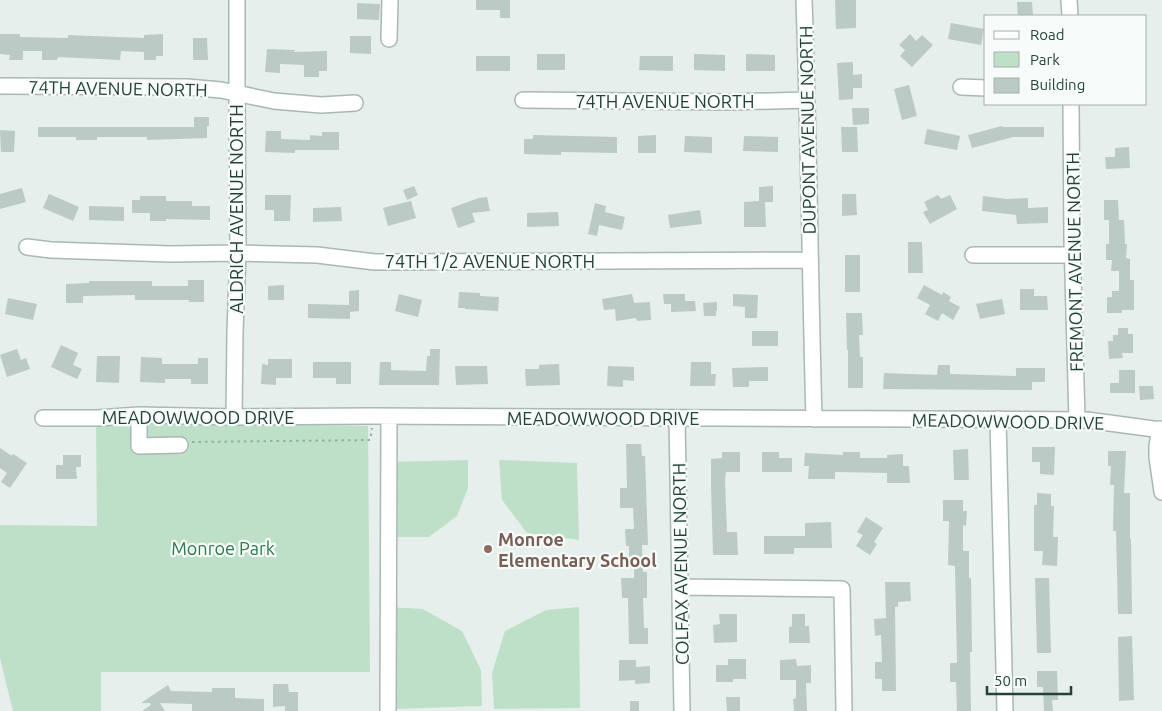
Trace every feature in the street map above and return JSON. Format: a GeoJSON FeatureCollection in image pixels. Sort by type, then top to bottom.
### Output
{"type":"FeatureCollection","features":[{"type":"Feature","properties":{"kind":"street","name":"ALDRICH AVENUE NORTH"},"geometry":{"type":"LineString","coordinates":[[234,417],[238,253],[237,0]]}},
{"type":"Feature","properties":{"kind":"street"},"geometry":{"type":"LineString","coordinates":[[389,39],[390,0]]}},
{"type":"Feature","properties":{"kind":"street","name":"DUPONT AVENUE NORTH"},"geometry":{"type":"LineString","coordinates":[[804,0],[814,419]]}},
{"type":"Feature","properties":{"kind":"street"},"geometry":{"type":"LineString","coordinates":[[1069,0],[1070,15]]}},
{"type":"Feature","properties":{"kind":"street","name":"74TH AVENUE NORTH"},"geometry":{"type":"LineString","coordinates":[[0,86],[187,87],[221,90],[274,101],[321,106],[355,103]]}},
{"type":"Feature","properties":{"kind":"street"},"geometry":{"type":"LineString","coordinates":[[961,88],[984,88]]}},
{"type":"Feature","properties":{"kind":"street","name":"74TH AVENUE NORTH"},"geometry":{"type":"LineString","coordinates":[[523,100],[730,102],[807,100]]}},
{"type":"Feature","properties":{"kind":"street","name":"FREMONT AVENUE NORTH"},"geometry":{"type":"LineString","coordinates":[[1071,105],[1077,420]]}},
{"type":"Feature","properties":{"kind":"street","name":"74TH 1/2 AVENUE NORTH"},"geometry":{"type":"LineString","coordinates":[[27,247],[51,250],[170,254],[317,255],[375,262],[810,260]]}},
{"type":"Feature","properties":{"kind":"street"},"geometry":{"type":"LineString","coordinates":[[973,255],[1073,255]]}},
{"type":"Feature","properties":{"kind":"street"},"geometry":{"type":"LineString","coordinates":[[139,415],[139,446],[180,445]]}},
{"type":"Feature","properties":{"kind":"street","name":"MEADOWWOOD DRIVE"},"geometry":{"type":"LineString","coordinates":[[43,418],[98,418],[139,415],[234,417],[998,419],[1077,420],[1161,429]]}},
{"type":"Feature","properties":{"kind":"street"},"geometry":{"type":"LineString","coordinates":[[388,711],[389,417]]}},
{"type":"Feature","properties":{"kind":"street","name":"COLFAX AVENUE NORTH"},"geometry":{"type":"LineString","coordinates":[[677,418],[682,711]]}},
{"type":"Feature","properties":{"kind":"street"},"geometry":{"type":"LineString","coordinates":[[998,419],[1005,711]]}},
{"type":"Feature","properties":{"kind":"street"},"geometry":{"type":"LineString","coordinates":[[1161,429],[1157,446],[1157,458],[1162,492]]}},
{"type":"Feature","properties":{"kind":"street"},"geometry":{"type":"LineString","coordinates":[[680,587],[842,589],[844,711]]}},
{"type":"Feature","properties":{"kind":"path"},"geometry":{"type":"LineString","coordinates":[[180,445],[192,442],[370,440],[372,416]]}},
{"type":"Feature","properties":{"kind":"green space","name":"Monroe Park"},"geometry":{"type":"Polygon","coordinates":[[[96,422],[368,426],[370,672],[101,672],[101,711],[13,711],[0,658],[0,525],[97,526],[96,422]]]}},
{"type":"Feature","properties":{"kind":"green space"},"geometry":{"type":"Polygon","coordinates":[[[468,460],[468,488],[457,516],[429,537],[393,537],[389,462],[468,460]]]}},
{"type":"Feature","properties":{"kind":"green space"},"geometry":{"type":"Polygon","coordinates":[[[499,460],[577,463],[579,540],[527,533],[502,500],[499,460]]]}},
{"type":"Feature","properties":{"kind":"green space"},"geometry":{"type":"Polygon","coordinates":[[[387,607],[423,609],[462,631],[481,670],[482,706],[394,709],[387,607]]]}},
{"type":"Feature","properties":{"kind":"green space"},"geometry":{"type":"Polygon","coordinates":[[[579,607],[580,708],[494,709],[492,673],[505,631],[546,610],[579,607]]]}},
{"type":"Feature","properties":{"kind":"building"},"geometry":{"type":"Polygon","coordinates":[[[476,0],[510,0],[510,18],[500,18],[500,10],[476,10],[476,0]]]}},
{"type":"Feature","properties":{"kind":"building"},"geometry":{"type":"Polygon","coordinates":[[[835,0],[856,0],[856,28],[836,29],[835,0]]]}},
{"type":"Feature","properties":{"kind":"building"},"geometry":{"type":"Polygon","coordinates":[[[1017,2],[1032,2],[1033,15],[1018,15],[1017,2]]]}},
{"type":"Feature","properties":{"kind":"building"},"geometry":{"type":"Polygon","coordinates":[[[357,3],[380,4],[379,20],[357,19],[357,3]]]}},
{"type":"Feature","properties":{"kind":"building"},"geometry":{"type":"Polygon","coordinates":[[[951,23],[984,29],[981,45],[948,39],[951,23]]]}},
{"type":"Feature","properties":{"kind":"building"},"geometry":{"type":"Polygon","coordinates":[[[0,34],[20,34],[20,37],[68,38],[68,35],[144,38],[144,35],[163,34],[163,56],[156,56],[156,60],[144,60],[144,52],[121,51],[120,60],[58,57],[57,60],[42,60],[42,51],[23,51],[23,60],[9,60],[10,55],[0,54],[0,34]]]}},
{"type":"Feature","properties":{"kind":"building"},"geometry":{"type":"Polygon","coordinates":[[[910,34],[916,41],[922,35],[933,45],[912,67],[900,56],[905,50],[899,45],[910,34]]]}},
{"type":"Feature","properties":{"kind":"building"},"geometry":{"type":"Polygon","coordinates":[[[350,36],[371,36],[371,54],[350,53],[350,36]]]}},
{"type":"Feature","properties":{"kind":"building"},"geometry":{"type":"Polygon","coordinates":[[[193,38],[207,38],[208,60],[193,60],[193,38]]]}},
{"type":"Feature","properties":{"kind":"building"},"geometry":{"type":"Polygon","coordinates":[[[267,49],[295,50],[294,52],[327,51],[327,71],[319,71],[319,77],[304,77],[304,65],[280,64],[280,73],[265,72],[267,49]]]}},
{"type":"Feature","properties":{"kind":"building"},"geometry":{"type":"Polygon","coordinates":[[[537,54],[565,54],[565,70],[537,70],[537,54]]]}},
{"type":"Feature","properties":{"kind":"building"},"geometry":{"type":"Polygon","coordinates":[[[694,54],[725,55],[725,71],[694,70],[694,54]]]}},
{"type":"Feature","properties":{"kind":"building"},"geometry":{"type":"Polygon","coordinates":[[[746,54],[775,55],[775,71],[746,71],[746,54]]]}},
{"type":"Feature","properties":{"kind":"building"},"geometry":{"type":"Polygon","coordinates":[[[476,56],[510,56],[510,71],[476,71],[476,56]]]}},
{"type":"Feature","properties":{"kind":"building"},"geometry":{"type":"Polygon","coordinates":[[[640,56],[673,56],[673,71],[639,70],[640,56]]]}},
{"type":"Feature","properties":{"kind":"building"},"geometry":{"type":"Polygon","coordinates":[[[853,62],[853,75],[862,74],[862,88],[853,88],[853,99],[839,100],[837,63],[853,62]]]}},
{"type":"Feature","properties":{"kind":"building"},"geometry":{"type":"Polygon","coordinates":[[[909,85],[917,116],[902,120],[894,89],[909,85]]]}},
{"type":"Feature","properties":{"kind":"building"},"geometry":{"type":"Polygon","coordinates":[[[852,108],[869,108],[869,124],[853,125],[852,108]]]}},
{"type":"Feature","properties":{"kind":"building"},"geometry":{"type":"Polygon","coordinates":[[[194,117],[209,117],[207,138],[147,140],[147,137],[97,137],[97,140],[76,140],[76,137],[38,137],[38,127],[194,127],[194,117]]]}},
{"type":"Feature","properties":{"kind":"building"},"geometry":{"type":"Polygon","coordinates":[[[1002,126],[1044,127],[1044,137],[1013,137],[972,148],[968,135],[1002,126]]]}},
{"type":"Feature","properties":{"kind":"building"},"geometry":{"type":"Polygon","coordinates":[[[841,127],[857,127],[858,152],[842,152],[841,127]]]}},
{"type":"Feature","properties":{"kind":"building"},"geometry":{"type":"Polygon","coordinates":[[[927,129],[960,136],[957,150],[924,144],[927,129]]]}},
{"type":"Feature","properties":{"kind":"building"},"geometry":{"type":"Polygon","coordinates":[[[0,130],[15,131],[14,152],[1,152],[0,130]]]}},
{"type":"Feature","properties":{"kind":"building"},"geometry":{"type":"Polygon","coordinates":[[[266,131],[281,131],[281,139],[310,140],[310,135],[322,136],[322,132],[339,132],[339,150],[295,150],[295,153],[265,152],[266,131]]]}},
{"type":"Feature","properties":{"kind":"building"},"geometry":{"type":"Polygon","coordinates":[[[533,135],[617,137],[617,153],[561,152],[561,155],[524,154],[524,139],[533,139],[533,135]]]}},
{"type":"Feature","properties":{"kind":"building"},"geometry":{"type":"Polygon","coordinates":[[[656,135],[656,153],[638,153],[638,136],[656,135]]]}},
{"type":"Feature","properties":{"kind":"building"},"geometry":{"type":"Polygon","coordinates":[[[685,136],[712,137],[712,153],[684,152],[685,136]]]}},
{"type":"Feature","properties":{"kind":"building"},"geometry":{"type":"Polygon","coordinates":[[[744,136],[778,137],[778,152],[743,151],[744,136]]]}},
{"type":"Feature","properties":{"kind":"building"},"geometry":{"type":"Polygon","coordinates":[[[1129,147],[1130,168],[1106,169],[1105,157],[1115,157],[1115,148],[1129,147]]]}},
{"type":"Feature","properties":{"kind":"building"},"geometry":{"type":"Polygon","coordinates":[[[414,186],[418,195],[407,200],[403,190],[414,186]]]}},
{"type":"Feature","properties":{"kind":"building"},"geometry":{"type":"Polygon","coordinates":[[[773,186],[773,202],[765,202],[766,227],[744,227],[744,202],[759,201],[759,187],[773,186]]]}},
{"type":"Feature","properties":{"kind":"building"},"geometry":{"type":"Polygon","coordinates":[[[22,188],[26,202],[0,209],[0,194],[22,188]]]}},
{"type":"Feature","properties":{"kind":"building"},"geometry":{"type":"Polygon","coordinates":[[[49,194],[79,207],[73,221],[43,208],[49,194]]]}},
{"type":"Feature","properties":{"kind":"building"},"geometry":{"type":"Polygon","coordinates":[[[842,194],[856,194],[857,215],[842,216],[842,194]]]}},
{"type":"Feature","properties":{"kind":"building"},"geometry":{"type":"Polygon","coordinates":[[[265,195],[291,195],[290,221],[274,221],[274,210],[265,210],[265,195]]]}},
{"type":"Feature","properties":{"kind":"building"},"geometry":{"type":"Polygon","coordinates":[[[938,195],[941,199],[950,195],[957,209],[930,224],[923,212],[928,210],[924,202],[938,195]]]}},
{"type":"Feature","properties":{"kind":"building"},"geometry":{"type":"Polygon","coordinates":[[[140,196],[166,196],[166,201],[192,201],[192,206],[210,206],[210,220],[166,219],[166,221],[150,221],[150,213],[132,213],[132,200],[140,200],[140,196]]]}},
{"type":"Feature","properties":{"kind":"building"},"geometry":{"type":"Polygon","coordinates":[[[983,196],[1007,199],[1028,198],[1028,208],[1048,207],[1048,223],[1017,224],[1016,215],[982,211],[983,196]]]}},
{"type":"Feature","properties":{"kind":"building"},"geometry":{"type":"Polygon","coordinates":[[[487,197],[490,211],[472,213],[475,222],[458,228],[451,208],[487,197]]]}},
{"type":"Feature","properties":{"kind":"building"},"geometry":{"type":"Polygon","coordinates":[[[1104,200],[1118,200],[1119,220],[1124,220],[1125,244],[1127,244],[1126,258],[1130,259],[1130,280],[1134,280],[1134,310],[1122,310],[1122,313],[1107,313],[1107,297],[1112,297],[1112,291],[1119,291],[1119,271],[1111,271],[1112,260],[1106,260],[1106,244],[1109,244],[1109,220],[1104,220],[1104,200]]]}},
{"type":"Feature","properties":{"kind":"building"},"geometry":{"type":"Polygon","coordinates":[[[411,201],[416,218],[388,226],[383,208],[411,201]]]}},
{"type":"Feature","properties":{"kind":"building"},"geometry":{"type":"Polygon","coordinates":[[[595,203],[606,206],[605,212],[625,217],[622,230],[599,225],[597,236],[588,234],[595,203]]]}},
{"type":"Feature","properties":{"kind":"building"},"geometry":{"type":"Polygon","coordinates":[[[89,206],[124,207],[124,221],[89,220],[89,206]]]}},
{"type":"Feature","properties":{"kind":"building"},"geometry":{"type":"Polygon","coordinates":[[[341,207],[342,221],[313,222],[313,208],[341,207]]]}},
{"type":"Feature","properties":{"kind":"building"},"geometry":{"type":"Polygon","coordinates":[[[700,210],[702,224],[670,228],[668,215],[700,210]]]}},
{"type":"Feature","properties":{"kind":"building"},"geometry":{"type":"Polygon","coordinates":[[[558,212],[559,226],[527,227],[527,213],[558,212]]]}},
{"type":"Feature","properties":{"kind":"building"},"geometry":{"type":"Polygon","coordinates":[[[908,242],[922,242],[923,273],[908,273],[908,242]]]}},
{"type":"Feature","properties":{"kind":"building"},"geometry":{"type":"Polygon","coordinates":[[[845,255],[860,255],[860,292],[845,292],[845,255]]]}},
{"type":"Feature","properties":{"kind":"building"},"geometry":{"type":"Polygon","coordinates":[[[188,280],[204,280],[204,302],[189,302],[189,300],[135,300],[135,295],[83,296],[83,303],[66,303],[66,284],[89,283],[89,281],[152,281],[152,286],[188,286],[188,280]]]}},
{"type":"Feature","properties":{"kind":"building"},"geometry":{"type":"Polygon","coordinates":[[[284,285],[284,300],[268,300],[268,286],[284,285]]]}},
{"type":"Feature","properties":{"kind":"building"},"geometry":{"type":"Polygon","coordinates":[[[924,285],[942,295],[943,292],[951,297],[949,301],[960,307],[953,320],[942,313],[938,321],[925,314],[930,305],[917,298],[924,285]]]}},
{"type":"Feature","properties":{"kind":"building"},"geometry":{"type":"Polygon","coordinates":[[[1020,289],[1034,289],[1034,296],[1047,296],[1048,310],[1020,310],[1020,289]]]}},
{"type":"Feature","properties":{"kind":"building"},"geometry":{"type":"Polygon","coordinates":[[[359,290],[359,311],[350,312],[350,319],[308,318],[308,304],[349,305],[349,291],[359,290]]]}},
{"type":"Feature","properties":{"kind":"building"},"geometry":{"type":"Polygon","coordinates":[[[459,292],[480,293],[480,296],[499,297],[498,311],[458,308],[459,292]]]}},
{"type":"Feature","properties":{"kind":"building"},"geometry":{"type":"Polygon","coordinates":[[[399,294],[422,300],[418,317],[395,311],[399,294]]]}},
{"type":"Feature","properties":{"kind":"building"},"geometry":{"type":"Polygon","coordinates":[[[632,294],[634,303],[650,302],[651,320],[637,321],[636,318],[616,321],[615,309],[604,310],[602,299],[632,294]]]}},
{"type":"Feature","properties":{"kind":"building"},"geometry":{"type":"Polygon","coordinates":[[[663,294],[685,294],[685,301],[695,301],[696,311],[671,312],[671,304],[664,304],[663,294]]]}},
{"type":"Feature","properties":{"kind":"building"},"geometry":{"type":"Polygon","coordinates":[[[733,294],[758,295],[757,318],[745,318],[745,307],[733,306],[733,294]]]}},
{"type":"Feature","properties":{"kind":"building"},"geometry":{"type":"Polygon","coordinates":[[[8,298],[37,304],[33,320],[5,314],[8,298]]]}},
{"type":"Feature","properties":{"kind":"building"},"geometry":{"type":"Polygon","coordinates":[[[1002,299],[1005,314],[980,319],[976,304],[1002,299]]]}},
{"type":"Feature","properties":{"kind":"building"},"geometry":{"type":"Polygon","coordinates":[[[717,302],[716,316],[704,316],[703,303],[717,302]]]}},
{"type":"Feature","properties":{"kind":"building"},"geometry":{"type":"Polygon","coordinates":[[[846,313],[862,313],[863,335],[859,335],[860,357],[863,357],[863,388],[848,388],[846,313]]]}},
{"type":"Feature","properties":{"kind":"building"},"geometry":{"type":"Polygon","coordinates":[[[1118,328],[1128,328],[1128,334],[1133,334],[1133,353],[1122,353],[1123,358],[1109,359],[1108,341],[1113,341],[1113,335],[1118,335],[1118,328]]]}},
{"type":"Feature","properties":{"kind":"building"},"geometry":{"type":"Polygon","coordinates":[[[752,331],[778,331],[778,346],[752,346],[752,331]]]}},
{"type":"Feature","properties":{"kind":"building"},"geometry":{"type":"Polygon","coordinates":[[[61,345],[78,353],[73,365],[82,369],[77,379],[51,367],[61,345]]]}},
{"type":"Feature","properties":{"kind":"building"},"geometry":{"type":"Polygon","coordinates":[[[17,349],[21,360],[26,358],[30,369],[7,377],[0,355],[17,349]]]}},
{"type":"Feature","properties":{"kind":"building"},"geometry":{"type":"Polygon","coordinates":[[[430,349],[440,349],[439,385],[379,385],[380,362],[391,362],[391,370],[426,371],[427,356],[430,356],[430,349]]]}},
{"type":"Feature","properties":{"kind":"building"},"geometry":{"type":"Polygon","coordinates":[[[97,356],[120,356],[119,383],[96,382],[97,356]]]}},
{"type":"Feature","properties":{"kind":"building"},"geometry":{"type":"Polygon","coordinates":[[[141,357],[162,358],[162,364],[198,364],[198,358],[208,358],[208,384],[191,384],[191,379],[165,379],[165,383],[140,382],[141,357]]]}},
{"type":"Feature","properties":{"kind":"building"},"geometry":{"type":"Polygon","coordinates":[[[268,359],[292,359],[292,378],[276,378],[276,385],[261,384],[262,364],[268,365],[268,359]]]}},
{"type":"Feature","properties":{"kind":"building"},"geometry":{"type":"Polygon","coordinates":[[[313,362],[351,362],[351,384],[336,384],[336,378],[313,378],[313,362]]]}},
{"type":"Feature","properties":{"kind":"building"},"geometry":{"type":"Polygon","coordinates":[[[691,362],[711,362],[711,374],[716,374],[715,386],[690,386],[691,362]]]}},
{"type":"Feature","properties":{"kind":"building"},"geometry":{"type":"Polygon","coordinates":[[[559,364],[560,385],[526,386],[525,369],[539,369],[539,365],[559,364]]]}},
{"type":"Feature","properties":{"kind":"building"},"geometry":{"type":"Polygon","coordinates":[[[938,365],[950,365],[950,374],[1016,376],[1016,368],[1045,368],[1045,382],[1032,382],[1032,390],[883,389],[884,373],[937,375],[938,365]]]}},
{"type":"Feature","properties":{"kind":"building"},"geometry":{"type":"Polygon","coordinates":[[[455,366],[487,366],[488,384],[456,385],[455,366]]]}},
{"type":"Feature","properties":{"kind":"building"},"geometry":{"type":"Polygon","coordinates":[[[608,366],[634,367],[634,381],[623,380],[623,387],[607,386],[608,366]]]}},
{"type":"Feature","properties":{"kind":"building"},"geometry":{"type":"Polygon","coordinates":[[[768,367],[768,381],[749,381],[749,387],[733,387],[732,368],[768,367]]]}},
{"type":"Feature","properties":{"kind":"building"},"geometry":{"type":"Polygon","coordinates":[[[1119,370],[1135,370],[1135,393],[1110,393],[1110,383],[1119,383],[1119,370]]]}},
{"type":"Feature","properties":{"kind":"building"},"geometry":{"type":"Polygon","coordinates":[[[1139,386],[1153,386],[1154,399],[1140,400],[1139,386]]]}},
{"type":"Feature","properties":{"kind":"building"},"geometry":{"type":"Polygon","coordinates":[[[626,444],[641,444],[642,456],[645,456],[648,545],[642,545],[643,572],[647,572],[647,598],[643,598],[644,628],[648,628],[648,644],[629,644],[628,598],[622,598],[621,578],[634,578],[634,558],[629,558],[629,546],[626,546],[625,529],[634,529],[633,508],[620,508],[620,488],[627,488],[626,444]]]}},
{"type":"Feature","properties":{"kind":"building"},"geometry":{"type":"Polygon","coordinates":[[[1032,447],[1055,447],[1054,475],[1040,474],[1040,462],[1032,462],[1032,447]]]}},
{"type":"Feature","properties":{"kind":"building"},"geometry":{"type":"Polygon","coordinates":[[[0,448],[27,463],[10,488],[1,482],[7,473],[0,468],[0,448]]]}},
{"type":"Feature","properties":{"kind":"building"},"geometry":{"type":"Polygon","coordinates":[[[968,449],[969,480],[954,480],[953,450],[968,449]]]}},
{"type":"Feature","properties":{"kind":"building"},"geometry":{"type":"Polygon","coordinates":[[[1108,451],[1126,451],[1124,493],[1130,493],[1132,614],[1118,614],[1116,531],[1113,531],[1114,485],[1110,485],[1111,466],[1108,466],[1108,451]]]}},
{"type":"Feature","properties":{"kind":"building"},"geometry":{"type":"Polygon","coordinates":[[[722,452],[740,452],[740,472],[726,472],[725,480],[727,532],[737,532],[738,555],[713,555],[711,459],[722,458],[722,452]]]}},
{"type":"Feature","properties":{"kind":"building"},"geometry":{"type":"Polygon","coordinates":[[[762,452],[779,452],[779,458],[792,458],[792,472],[762,472],[762,452]]]}},
{"type":"Feature","properties":{"kind":"building"},"geometry":{"type":"Polygon","coordinates":[[[843,452],[860,452],[860,458],[887,458],[887,455],[903,454],[903,466],[909,466],[910,483],[887,483],[887,473],[835,472],[835,479],[808,479],[809,466],[804,466],[805,453],[843,455],[843,452]]]}},
{"type":"Feature","properties":{"kind":"building"},"geometry":{"type":"Polygon","coordinates":[[[63,455],[81,455],[81,467],[76,467],[77,479],[56,479],[56,465],[63,465],[63,455]]]}},
{"type":"Feature","properties":{"kind":"building"},"geometry":{"type":"Polygon","coordinates":[[[1037,493],[1051,494],[1051,506],[1054,506],[1053,537],[1058,537],[1057,566],[1042,565],[1043,551],[1034,551],[1034,505],[1037,505],[1037,493]]]}},
{"type":"Feature","properties":{"kind":"building"},"geometry":{"type":"Polygon","coordinates":[[[943,500],[963,500],[963,511],[967,511],[966,526],[963,525],[963,551],[969,551],[969,578],[971,578],[971,711],[957,711],[956,682],[950,682],[950,663],[957,663],[955,566],[948,565],[949,521],[943,521],[943,500]]]}},
{"type":"Feature","properties":{"kind":"building"},"geometry":{"type":"Polygon","coordinates":[[[866,517],[883,528],[874,542],[877,544],[870,555],[856,546],[863,535],[857,532],[866,517]]]}},
{"type":"Feature","properties":{"kind":"building"},"geometry":{"type":"Polygon","coordinates":[[[831,522],[832,548],[794,548],[794,554],[764,554],[764,536],[805,536],[805,523],[831,522]]]}},
{"type":"Feature","properties":{"kind":"building"},"geometry":{"type":"Polygon","coordinates":[[[1035,578],[1049,578],[1051,653],[1037,653],[1035,578]]]}},
{"type":"Feature","properties":{"kind":"building"},"geometry":{"type":"Polygon","coordinates":[[[885,582],[910,582],[911,601],[898,602],[898,607],[895,607],[896,691],[882,691],[882,679],[875,679],[875,662],[882,662],[881,635],[875,636],[874,619],[886,618],[885,582]]]}},
{"type":"Feature","properties":{"kind":"building"},"geometry":{"type":"Polygon","coordinates":[[[719,614],[737,614],[737,642],[714,643],[713,625],[720,624],[719,614]]]}},
{"type":"Feature","properties":{"kind":"building"},"geometry":{"type":"Polygon","coordinates":[[[792,614],[805,614],[805,626],[809,626],[810,643],[789,643],[789,627],[792,626],[792,614]]]}},
{"type":"Feature","properties":{"kind":"building"},"geometry":{"type":"Polygon","coordinates":[[[1132,636],[1134,700],[1119,701],[1118,637],[1132,636]]]}},
{"type":"Feature","properties":{"kind":"building"},"geometry":{"type":"Polygon","coordinates":[[[728,659],[746,659],[746,679],[733,679],[733,682],[716,682],[716,665],[728,665],[728,659]]]}},
{"type":"Feature","properties":{"kind":"building"},"geometry":{"type":"Polygon","coordinates":[[[796,659],[797,666],[811,665],[811,683],[806,683],[807,711],[794,711],[793,699],[796,698],[796,680],[780,680],[780,660],[796,659]]]}},
{"type":"Feature","properties":{"kind":"building"},"geometry":{"type":"Polygon","coordinates":[[[619,660],[636,660],[636,667],[650,666],[650,683],[635,684],[635,680],[619,681],[619,660]]]}},
{"type":"Feature","properties":{"kind":"building"},"geometry":{"type":"Polygon","coordinates":[[[1037,671],[1057,671],[1058,700],[1052,700],[1053,711],[1044,711],[1043,687],[1037,687],[1037,671]]]}},
{"type":"Feature","properties":{"kind":"building"},"geometry":{"type":"Polygon","coordinates":[[[273,684],[288,684],[289,692],[298,692],[298,711],[285,711],[285,706],[273,707],[273,684]]]}},
{"type":"Feature","properties":{"kind":"building"},"geometry":{"type":"Polygon","coordinates":[[[168,685],[171,691],[212,692],[212,688],[235,688],[235,698],[264,699],[264,711],[192,711],[192,704],[160,703],[165,711],[142,711],[151,705],[150,703],[141,703],[168,685]]]}},
{"type":"Feature","properties":{"kind":"building"},"geometry":{"type":"Polygon","coordinates":[[[726,697],[740,697],[740,711],[727,711],[726,697]]]}},
{"type":"Feature","properties":{"kind":"building"},"geometry":{"type":"Polygon","coordinates":[[[630,701],[639,701],[639,711],[630,711],[630,701]]]}},
{"type":"Feature","properties":{"kind":"place","name":"Monroe Elementary School"},"geometry":{"type":"Point","coordinates":[488,549]}}]}
